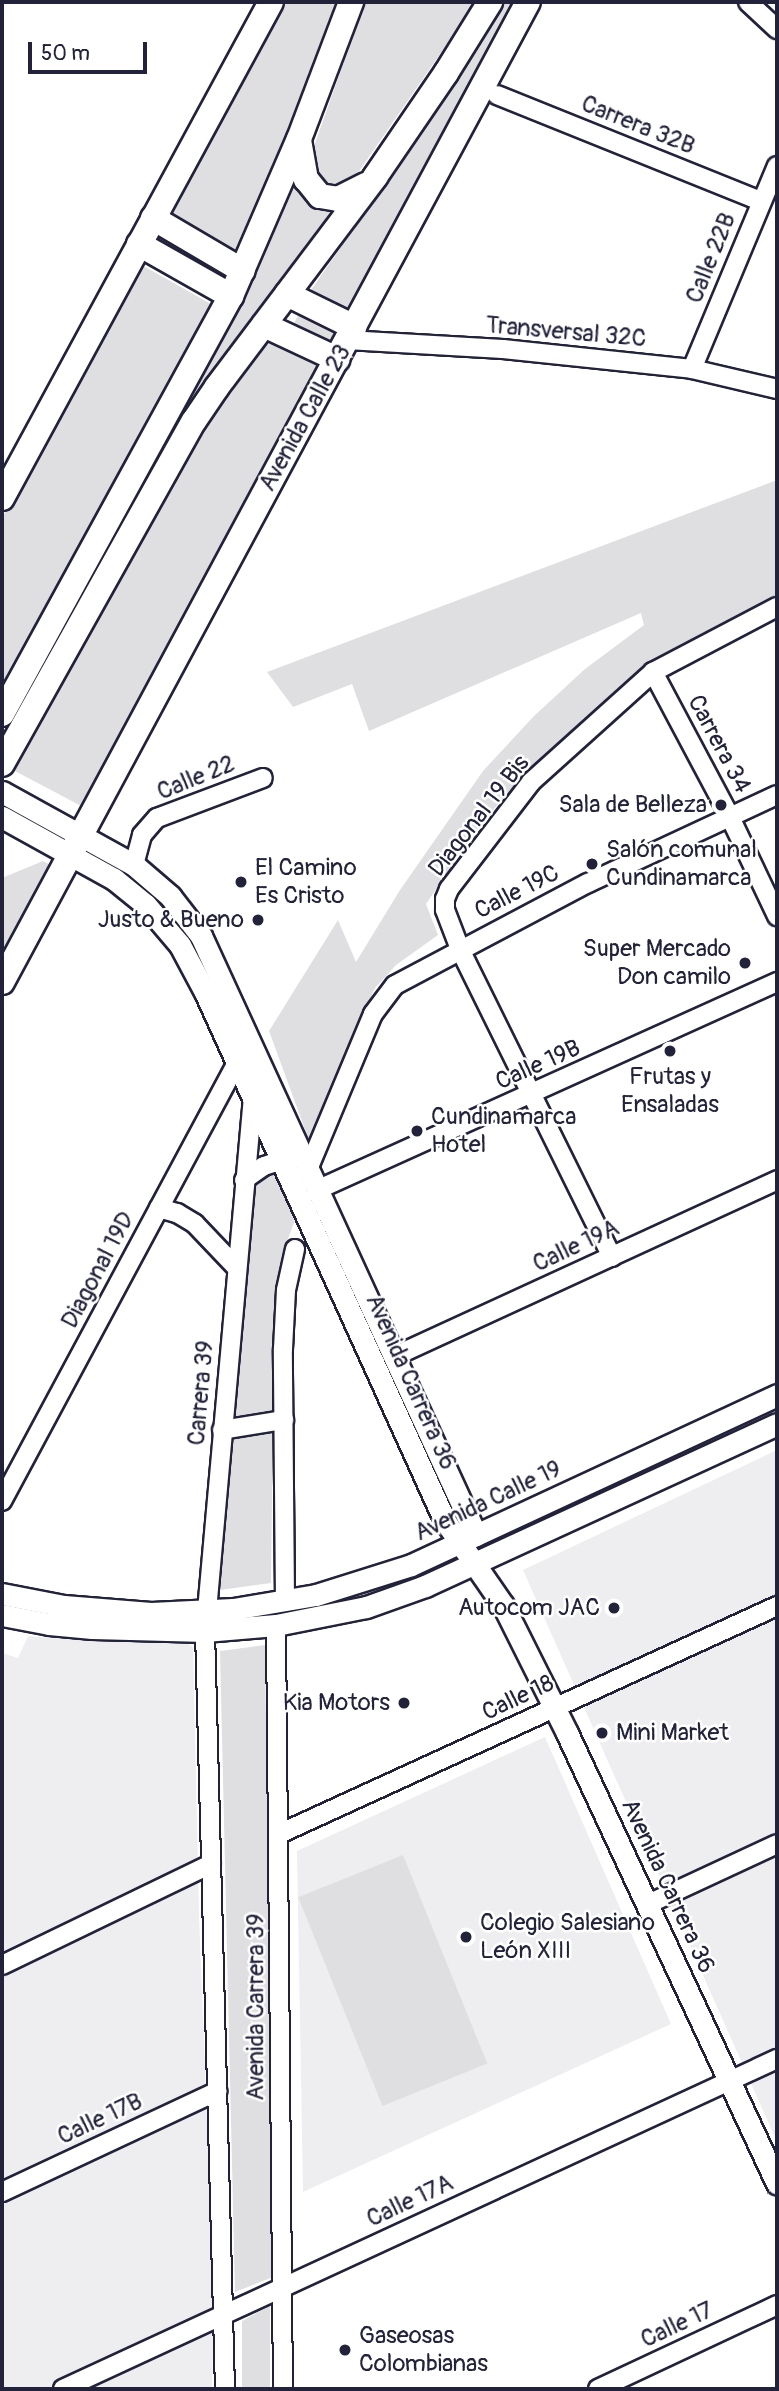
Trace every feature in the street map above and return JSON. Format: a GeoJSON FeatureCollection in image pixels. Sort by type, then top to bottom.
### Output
{"type":"FeatureCollection","features":[{"type":"Feature","properties":{"kind":"highway"},"geometry":{"type":"LineString","coordinates":[[2,498],[271,2]]}},
{"type":"Feature","properties":{"kind":"highway"},"geometry":{"type":"LineString","coordinates":[[2,714],[231,296],[299,139],[351,2]]}},
{"type":"Feature","properties":{"kind":"highway"},"geometry":{"type":"LineString","coordinates":[[2,764],[175,452],[217,387],[375,177],[446,73],[490,2]]}},
{"type":"Feature","properties":{"kind":"highway","name":"Avenida Calle 23"},"geometry":{"type":"LineString","coordinates":[[2,982],[528,2]]}},
{"type":"Feature","properties":{"kind":"highway"},"geometry":{"type":"LineString","coordinates":[[299,139],[306,179],[320,196],[338,199],[348,197],[375,177]]}},
{"type":"Feature","properties":{"kind":"highway"},"geometry":{"type":"LineString","coordinates":[[153,218],[243,271]]}},
{"type":"Feature","properties":{"kind":"highway"},"geometry":{"type":"LineString","coordinates":[[139,244],[231,296]]}},
{"type":"Feature","properties":{"kind":"highway"},"geometry":{"type":"LineString","coordinates":[[286,295],[346,342]]}},
{"type":"Feature","properties":{"kind":"highway"},"geometry":{"type":"LineString","coordinates":[[264,325],[346,342]]}},
{"type":"Feature","properties":{"kind":"main road","name":"Avenida Carrera 36"},"geometry":{"type":"LineString","coordinates":[[2,792],[75,844],[165,926],[206,994],[442,1513],[467,1539]]}},
{"type":"Feature","properties":{"kind":"main road","name":"Avenida Carrera 36"},"geometry":{"type":"LineString","coordinates":[[2,817],[134,865],[170,896],[201,936],[395,1356],[474,1563],[503,1605],[648,1904],[777,2184]]}},
{"type":"Feature","properties":{"kind":"main road"},"geometry":{"type":"LineString","coordinates":[[285,1168],[309,1167]]}},
{"type":"Feature","properties":{"kind":"main road","name":"Avenida Calle 19"},"geometry":{"type":"LineString","coordinates":[[206,1621],[393,1572],[777,1395]]}},
{"type":"Feature","properties":{"kind":"main road","name":"Avenida Calle 19"},"geometry":{"type":"LineString","coordinates":[[206,1621],[276,1625],[391,1600],[777,1424]]}},
{"type":"Feature","properties":{"kind":"main road"},"geometry":{"type":"LineString","coordinates":[[2,1594],[106,1611],[206,1621]]}},
{"type":"Feature","properties":{"kind":"main road"},"geometry":{"type":"LineString","coordinates":[[2,1615],[92,1629],[206,1621]]}},
{"type":"Feature","properties":{"kind":"street"},"geometry":{"type":"LineString","coordinates":[[748,2],[777,29]]}},
{"type":"Feature","properties":{"kind":"street","name":"Carrera 32B"},"geometry":{"type":"LineString","coordinates":[[498,95],[761,201]]}},
{"type":"Feature","properties":{"kind":"street","name":"Calle 22B"},"geometry":{"type":"LineString","coordinates":[[692,369],[777,166]]}},
{"type":"Feature","properties":{"kind":"street","name":"Transversal 32C"},"geometry":{"type":"LineString","coordinates":[[346,342],[503,349],[692,369],[777,389]]}},
{"type":"Feature","properties":{"kind":"street"},"geometry":{"type":"LineString","coordinates":[[653,672],[777,607]]}},
{"type":"Feature","properties":{"kind":"street","name":"Carrera 34"},"geometry":{"type":"LineString","coordinates":[[653,672],[730,817],[777,916]]}},
{"type":"Feature","properties":{"kind":"street","name":"Diagonal 19 Bis"},"geometry":{"type":"LineString","coordinates":[[460,949],[445,910],[449,889],[531,782],[653,672]]}},
{"type":"Feature","properties":{"kind":"street","name":"Calle 22"},"geometry":{"type":"LineString","coordinates":[[134,865],[142,835],[157,818],[262,778]]}},
{"type":"Feature","properties":{"kind":"street","name":"Calle 19C"},"geometry":{"type":"LineString","coordinates":[[309,1167],[373,1014],[395,985],[588,884],[777,795]]}},
{"type":"Feature","properties":{"kind":"street"},"geometry":{"type":"LineString","coordinates":[[460,949],[612,1257]]}},
{"type":"Feature","properties":{"kind":"street","name":"Calle 19B"},"geometry":{"type":"LineString","coordinates":[[319,1189],[777,982]]}},
{"type":"Feature","properties":{"kind":"street","name":"Diagonal 19D"},"geometry":{"type":"LineString","coordinates":[[2,1501],[237,1062]]}},
{"type":"Feature","properties":{"kind":"street","name":"Carrera 39"},"geometry":{"type":"LineString","coordinates":[[206,1621],[253,1097]]}},
{"type":"Feature","properties":{"kind":"street"},"geometry":{"type":"LineString","coordinates":[[244,1180],[264,1166],[285,1168]]}},
{"type":"Feature","properties":{"kind":"street","name":"Calle 19A"},"geometry":{"type":"LineString","coordinates":[[395,1356],[777,1180]]}},
{"type":"Feature","properties":{"kind":"street"},"geometry":{"type":"LineString","coordinates":[[159,1208],[177,1213],[195,1224],[236,1267]]}},
{"type":"Feature","properties":{"kind":"street"},"geometry":{"type":"LineString","coordinates":[[285,1601],[286,1290],[295,1249]]}},
{"type":"Feature","properties":{"kind":"street"},"geometry":{"type":"LineString","coordinates":[[222,1430],[284,1420]]}},
{"type":"Feature","properties":{"kind":"street","name":"Calle 18"},"geometry":{"type":"LineString","coordinates":[[279,1835],[777,1606]]}},
{"type":"Feature","properties":{"kind":"street","name":"Avenida Carrera 39"},"geometry":{"type":"LineString","coordinates":[[206,1621],[225,2389]]}},
{"type":"Feature","properties":{"kind":"street","name":"Avenida Carrera 39"},"geometry":{"type":"LineString","coordinates":[[276,1625],[283,2389]]}},
{"type":"Feature","properties":{"kind":"street"},"geometry":{"type":"LineString","coordinates":[[648,1904],[777,1844]]}},
{"type":"Feature","properties":{"kind":"street"},"geometry":{"type":"LineString","coordinates":[[2,1965],[211,1864]]}},
{"type":"Feature","properties":{"kind":"street","name":"Calle 17A"},"geometry":{"type":"LineString","coordinates":[[63,2389],[777,2059]]}},
{"type":"Feature","properties":{"kind":"street","name":"Calle 17B"},"geometry":{"type":"LineString","coordinates":[[2,2192],[218,2091]]}},
{"type":"Feature","properties":{"kind":"street","name":"Calle 17"},"geometry":{"type":"LineString","coordinates":[[598,2389],[777,2305]]}},
{"type":"Feature","properties":{"kind":"shaded area"},"geometry":{"type":"Polygon","coordinates":[[[282,2],[338,2],[240,256],[166,212],[282,2]]]}},
{"type":"Feature","properties":{"kind":"shaded area"},"geometry":{"type":"Polygon","coordinates":[[[365,2],[476,2],[353,180],[343,188],[315,184],[313,149],[365,2]]]}},
{"type":"Feature","properties":{"kind":"shaded area"},"geometry":{"type":"Polygon","coordinates":[[[502,2],[516,2],[422,169],[350,310],[311,290],[440,106],[502,2]]]}},
{"type":"Feature","properties":{"kind":"shaded area"},"geometry":{"type":"Polygon","coordinates":[[[293,182],[305,197],[344,205],[248,324],[210,377],[172,439],[166,435],[254,274],[293,182]]]}},
{"type":"Feature","properties":{"kind":"shaded area"},"geometry":{"type":"Polygon","coordinates":[[[160,233],[228,272],[224,279],[156,240],[160,233]]]}},
{"type":"Feature","properties":{"kind":"shaded area"},"geometry":{"type":"Polygon","coordinates":[[[140,264],[211,304],[2,685],[2,518],[140,264]]]}},
{"type":"Feature","properties":{"kind":"shaded area"},"geometry":{"type":"Polygon","coordinates":[[[299,313],[340,332],[333,346],[293,327],[299,313]]]}},
{"type":"Feature","properties":{"kind":"shaded area"},"geometry":{"type":"Polygon","coordinates":[[[275,342],[324,360],[85,808],[13,770],[202,427],[252,357],[264,346],[275,342]]]}},
{"type":"Feature","properties":{"kind":"shaded area"},"geometry":{"type":"Polygon","coordinates":[[[777,480],[777,596],[649,666],[513,787],[479,826],[426,904],[438,935],[396,965],[375,988],[336,1073],[310,1143],[269,1031],[338,920],[356,962],[400,890],[483,771],[534,716],[585,669],[644,625],[641,613],[369,731],[352,684],[293,707],[267,672],[777,480]]]}},
{"type":"Feature","properties":{"kind":"shaded area"},"geometry":{"type":"Polygon","coordinates":[[[43,861],[52,866],[2,961],[2,878],[43,861]]]}},
{"type":"Feature","properties":{"kind":"shaded area"},"geometry":{"type":"Polygon","coordinates":[[[278,1170],[298,1212],[282,1255],[274,1323],[271,1583],[220,1590],[248,1214],[256,1187],[267,1174],[278,1170]]]}},
{"type":"Feature","properties":{"kind":"shaded area"},"geometry":{"type":"Polygon","coordinates":[[[777,1450],[777,2142],[523,1570],[777,1450]]]}},
{"type":"Feature","properties":{"kind":"shaded area"},"geometry":{"type":"Polygon","coordinates":[[[28,1636],[103,1642],[185,1642],[193,1647],[199,1915],[214,2301],[212,2389],[2,2389],[2,1653],[18,1658],[28,1636]]]}},
{"type":"Feature","properties":{"kind":"shaded area"},"geometry":{"type":"Polygon","coordinates":[[[265,1645],[273,2277],[235,2292],[220,1651],[265,1645]]]}},
{"type":"Feature","properties":{"kind":"shaded area","name":"Colegio Salesiano León XIII"},"geometry":{"type":"Polygon","coordinates":[[[545,1737],[671,2024],[303,2192],[297,1851],[545,1737]]]}},
{"type":"Feature","properties":{"kind":"shaded area"},"geometry":{"type":"Polygon","coordinates":[[[403,1855],[487,2064],[383,2106],[298,1897],[403,1855]]]}},
{"type":"Feature","properties":{"kind":"shaded area"},"geometry":{"type":"Polygon","coordinates":[[[270,2306],[270,2389],[242,2389],[242,2321],[270,2306]]]}},
{"type":"Feature","properties":{"kind":"place","name":"Sala de Belleza"},"geometry":{"type":"Point","coordinates":[721,805]}},
{"type":"Feature","properties":{"kind":"place","name":"Salón comunal Cundinamarca"},"geometry":{"type":"Point","coordinates":[592,864]}},
{"type":"Feature","properties":{"kind":"place","name":"El Camino Es Cristo"},"geometry":{"type":"Point","coordinates":[241,882]}},
{"type":"Feature","properties":{"kind":"place","name":"Justo & Bueno"},"geometry":{"type":"Point","coordinates":[258,920]}},
{"type":"Feature","properties":{"kind":"place","name":"Super Mercado Don camilo"},"geometry":{"type":"Point","coordinates":[745,963]}},
{"type":"Feature","properties":{"kind":"place","name":"Frutas y Ensaladas"},"geometry":{"type":"Point","coordinates":[670,1051]}},
{"type":"Feature","properties":{"kind":"place","name":"Cundinamarca Hotel"},"geometry":{"type":"Point","coordinates":[417,1131]}},
{"type":"Feature","properties":{"kind":"place","name":"Autocom JAC"},"geometry":{"type":"Point","coordinates":[614,1608]}},
{"type":"Feature","properties":{"kind":"place","name":"Kia Motors"},"geometry":{"type":"Point","coordinates":[404,1703]}},
{"type":"Feature","properties":{"kind":"place","name":"Mini Market"},"geometry":{"type":"Point","coordinates":[602,1733]}},
{"type":"Feature","properties":{"kind":"place","name":"Colegio Salesiano León XIII"},"geometry":{"type":"Point","coordinates":[466,1937]}},
{"type":"Feature","properties":{"kind":"place","name":"Gaseosas Colombianas"},"geometry":{"type":"Point","coordinates":[345,2350]}}]}
